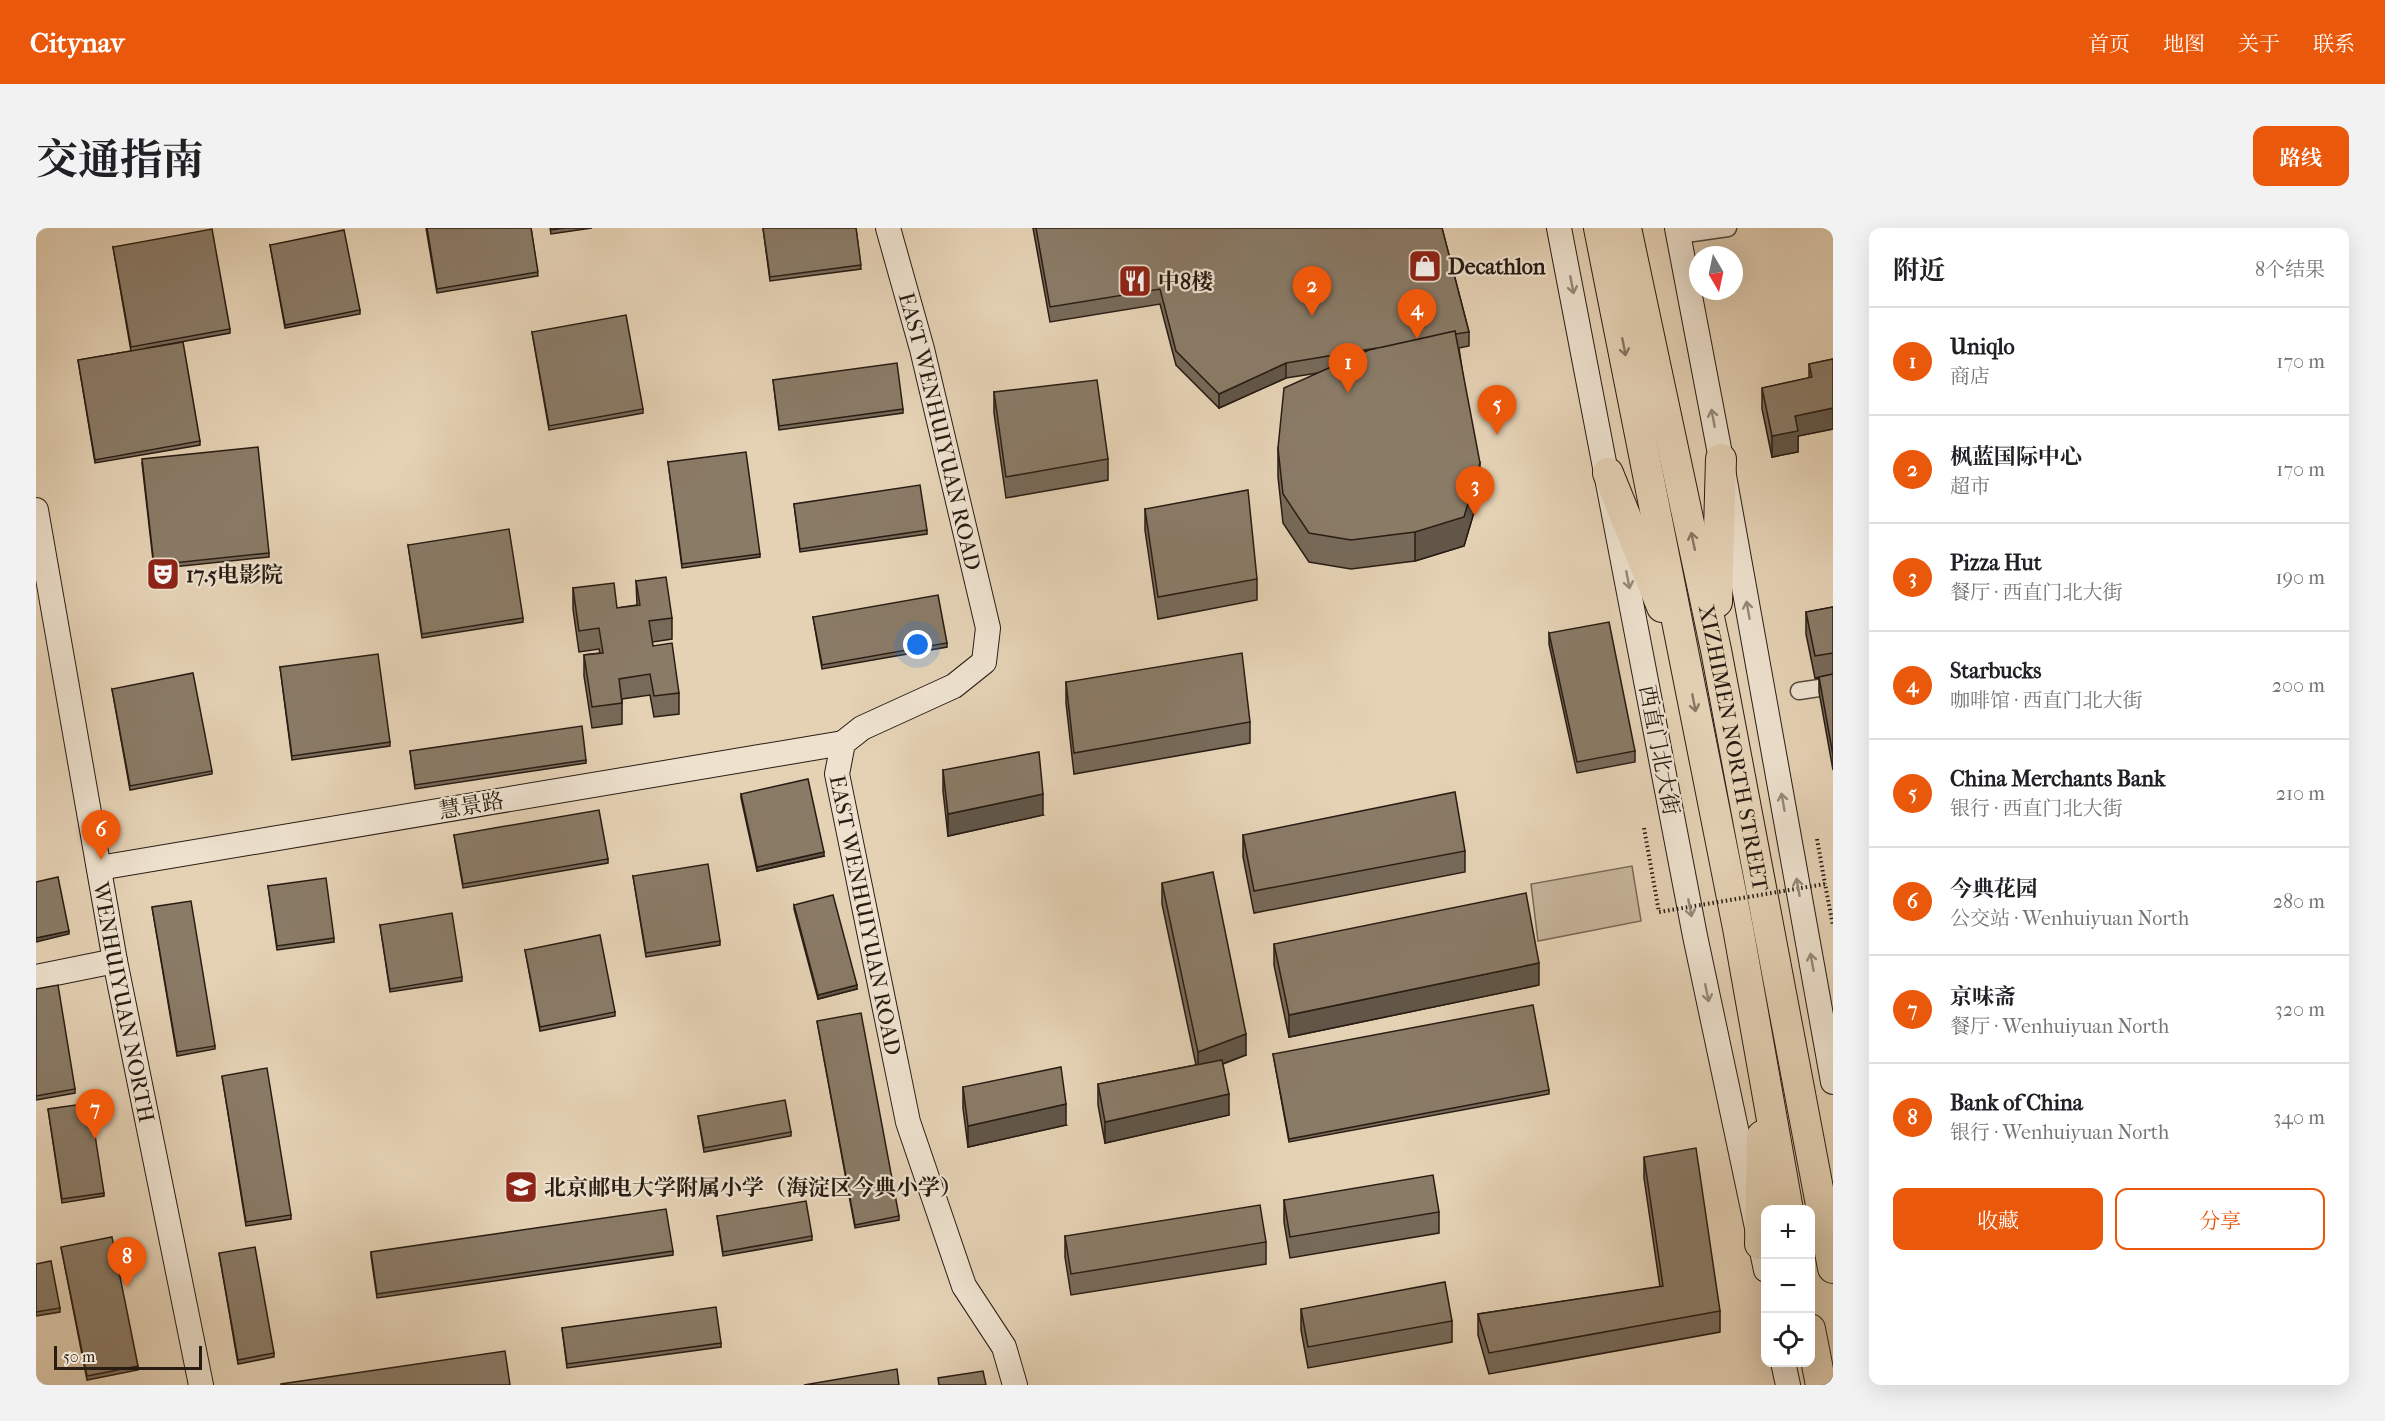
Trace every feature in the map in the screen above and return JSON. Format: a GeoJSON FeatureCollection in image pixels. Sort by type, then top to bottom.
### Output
{"type":"FeatureCollection","features":[{"type":"Feature","properties":{"kind":"highway","name":"XIZHIMEN NORTH STREET"},"geometry":{"type":"LineString","coordinates":[[1599,228],[1763,1058],[1787,1205]]}},
{"type":"Feature","properties":{"kind":"highway","name":"XIZHIMEN NORTH STREET"},"geometry":{"type":"LineString","coordinates":[[1626,228],[1716,650],[1833,1268]]}},
{"type":"Feature","properties":{"kind":"highway"},"geometry":{"type":"LineString","coordinates":[[1716,650],[1721,459]]}},
{"type":"Feature","properties":{"kind":"highway"},"geometry":{"type":"LineString","coordinates":[[1608,473],[1688,671]]}},
{"type":"Feature","properties":{"kind":"highway"},"geometry":{"type":"LineString","coordinates":[[1794,1056],[1833,1156]]}},
{"type":"Feature","properties":{"kind":"highway"},"geometry":{"type":"LineString","coordinates":[[1763,1058],[1763,1205]]}},
{"type":"Feature","properties":{"kind":"highway"},"geometry":{"type":"LineString","coordinates":[[1815,1354],[1821,1385]]}},
{"type":"Feature","properties":{"kind":"street","name":"EAST WENHUIYUAN ROAD"},"geometry":{"type":"LineString","coordinates":[[888,228],[922,349],[988,628],[984,662],[954,686],[862,728],[843,743],[837,774],[908,1122],[964,1286],[1004,1347],[1015,1385]]}},
{"type":"Feature","properties":{"kind":"street","name":"西直门北大街"},"geometry":{"type":"LineString","coordinates":[[1559,228],[1608,473],[1693,925],[1761,1248]]}},
{"type":"Feature","properties":{"kind":"street"},"geometry":{"type":"LineString","coordinates":[[1728,228],[1678,231],[1833,1082]]}},
{"type":"Feature","properties":{"kind":"street","name":"WENHUIYUAN NORTH"},"geometry":{"type":"LineString","coordinates":[[36,510],[115,961],[201,1385]]}},
{"type":"Feature","properties":{"kind":"street"},"geometry":{"type":"LineString","coordinates":[[1799,692],[1833,686]]}},
{"type":"Feature","properties":{"kind":"street","name":"慧景路"},"geometry":{"type":"LineString","coordinates":[[99,868],[843,743]]}},
{"type":"Feature","properties":{"kind":"street"},"geometry":{"type":"LineString","coordinates":[[36,977],[115,961]]}},
{"type":"Feature","properties":{"kind":"street"},"geometry":{"type":"LineString","coordinates":[[1784,1367],[1788,1385]]}},
{"type":"Feature","properties":{"kind":"path"},"geometry":{"type":"LineString","coordinates":[[1644,828],[1659,912],[1825,884]]}},
{"type":"Feature","properties":{"kind":"path"},"geometry":{"type":"LineString","coordinates":[[1817,840],[1833,926]]}},
{"type":"Feature","properties":{"kind":"shaded area"},"geometry":{"type":"Polygon","coordinates":[[[1632,866],[1641,921],[1538,941],[1531,884],[1632,866]]]}},
{"type":"Feature","properties":{"kind":"building"},"geometry":{"type":"Polygon","coordinates":[[[427,228],[531,228],[538,272],[437,289],[427,228]]]}},
{"type":"Feature","properties":{"kind":"building"},"geometry":{"type":"Polygon","coordinates":[[[763,228],[856,228],[861,265],[770,277],[763,228]]]}},
{"type":"Feature","properties":{"kind":"building"},"geometry":{"type":"Polygon","coordinates":[[[1036,228],[1442,228],[1469,332],[1456,334],[1455,331],[1383,347],[1286,363],[1219,394],[1176,351],[1160,289],[1050,307],[1036,228]]]}},
{"type":"Feature","properties":{"kind":"building"},"geometry":{"type":"Polygon","coordinates":[[[212,229],[230,329],[131,347],[113,247],[212,229]]]}},
{"type":"Feature","properties":{"kind":"building"},"geometry":{"type":"Polygon","coordinates":[[[344,230],[360,310],[285,325],[270,245],[344,230]]]}},
{"type":"Feature","properties":{"kind":"building"},"geometry":{"type":"Polygon","coordinates":[[[626,315],[643,409],[549,426],[532,332],[626,315]]]}},
{"type":"Feature","properties":{"kind":"building"},"geometry":{"type":"Polygon","coordinates":[[[1455,331],[1480,463],[1464,517],[1415,532],[1351,540],[1309,533],[1283,494],[1278,448],[1284,388],[1369,350],[1455,331]]]}},
{"type":"Feature","properties":{"kind":"building"},"geometry":{"type":"Polygon","coordinates":[[[183,342],[200,441],[95,460],[78,360],[183,342]]]}},
{"type":"Feature","properties":{"kind":"building"},"geometry":{"type":"Polygon","coordinates":[[[1833,359],[1833,408],[1795,416],[1798,431],[1772,436],[1762,388],[1812,377],[1809,364],[1833,359]]]}},
{"type":"Feature","properties":{"kind":"building"},"geometry":{"type":"Polygon","coordinates":[[[897,363],[903,409],[779,426],[773,380],[897,363]]]}},
{"type":"Feature","properties":{"kind":"building"},"geometry":{"type":"Polygon","coordinates":[[[1097,380],[1108,459],[1006,477],[994,392],[1097,380]]]}},
{"type":"Feature","properties":{"kind":"building"},"geometry":{"type":"Polygon","coordinates":[[[258,447],[269,553],[154,565],[142,459],[258,447]]]}},
{"type":"Feature","properties":{"kind":"building"},"geometry":{"type":"Polygon","coordinates":[[[746,452],[760,554],[682,564],[668,462],[746,452]]]}},
{"type":"Feature","properties":{"kind":"building"},"geometry":{"type":"Polygon","coordinates":[[[920,485],[927,530],[800,549],[794,504],[920,485]]]}},
{"type":"Feature","properties":{"kind":"building"},"geometry":{"type":"Polygon","coordinates":[[[1248,490],[1257,579],[1158,597],[1145,509],[1248,490]]]}},
{"type":"Feature","properties":{"kind":"building"},"geometry":{"type":"Polygon","coordinates":[[[509,529],[523,618],[422,634],[408,545],[509,529]]]}},
{"type":"Feature","properties":{"kind":"building"},"geometry":{"type":"Polygon","coordinates":[[[666,577],[672,618],[649,621],[653,646],[672,643],[679,693],[654,696],[650,674],[619,679],[622,703],[592,707],[584,655],[603,653],[599,628],[579,631],[573,588],[614,583],[617,608],[640,605],[636,581],[666,577]]]}},
{"type":"Feature","properties":{"kind":"building"},"geometry":{"type":"Polygon","coordinates":[[[938,595],[947,643],[822,665],[813,617],[938,595]]]}},
{"type":"Feature","properties":{"kind":"building"},"geometry":{"type":"Polygon","coordinates":[[[1833,607],[1833,653],[1815,656],[1806,612],[1833,607]]]}},
{"type":"Feature","properties":{"kind":"building"},"geometry":{"type":"Polygon","coordinates":[[[1609,622],[1635,751],[1577,762],[1549,633],[1609,622]]]}},
{"type":"Feature","properties":{"kind":"building"},"geometry":{"type":"Polygon","coordinates":[[[1242,653],[1250,722],[1074,753],[1066,682],[1242,653]]]}},
{"type":"Feature","properties":{"kind":"building"},"geometry":{"type":"Polygon","coordinates":[[[378,654],[390,742],[292,756],[280,667],[378,654]]]}},
{"type":"Feature","properties":{"kind":"building"},"geometry":{"type":"Polygon","coordinates":[[[193,673],[212,771],[130,786],[112,689],[193,673]]]}},
{"type":"Feature","properties":{"kind":"building"},"geometry":{"type":"Polygon","coordinates":[[[1833,674],[1833,755],[1819,677],[1833,674]]]}},
{"type":"Feature","properties":{"kind":"building"},"geometry":{"type":"Polygon","coordinates":[[[582,726],[586,760],[415,785],[410,751],[582,726]]]}},
{"type":"Feature","properties":{"kind":"building"},"geometry":{"type":"Polygon","coordinates":[[[1039,752],[1043,794],[948,814],[943,770],[1039,752]]]}},
{"type":"Feature","properties":{"kind":"building"},"geometry":{"type":"Polygon","coordinates":[[[808,779],[824,852],[757,867],[741,794],[808,779]]]}},
{"type":"Feature","properties":{"kind":"building"},"geometry":{"type":"Polygon","coordinates":[[[1455,792],[1465,851],[1254,891],[1243,835],[1455,792]]]}},
{"type":"Feature","properties":{"kind":"building"},"geometry":{"type":"Polygon","coordinates":[[[599,810],[608,859],[463,884],[454,835],[599,810]]]}},
{"type":"Feature","properties":{"kind":"building"},"geometry":{"type":"Polygon","coordinates":[[[708,864],[720,941],[646,953],[633,876],[708,864]]]}},
{"type":"Feature","properties":{"kind":"building"},"geometry":{"type":"Polygon","coordinates":[[[1213,872],[1246,1034],[1198,1052],[1162,883],[1213,872]]]}},
{"type":"Feature","properties":{"kind":"building"},"geometry":{"type":"Polygon","coordinates":[[[58,877],[69,931],[36,938],[36,882],[58,877]]]}},
{"type":"Feature","properties":{"kind":"building"},"geometry":{"type":"Polygon","coordinates":[[[326,878],[334,938],[277,946],[268,886],[326,878]]]}},
{"type":"Feature","properties":{"kind":"building"},"geometry":{"type":"Polygon","coordinates":[[[1526,893],[1539,963],[1289,1015],[1274,944],[1526,893]]]}},
{"type":"Feature","properties":{"kind":"building"},"geometry":{"type":"Polygon","coordinates":[[[833,895],[857,985],[818,995],[794,905],[833,895]]]}},
{"type":"Feature","properties":{"kind":"building"},"geometry":{"type":"Polygon","coordinates":[[[191,901],[215,1046],[177,1052],[152,907],[191,901]]]}},
{"type":"Feature","properties":{"kind":"building"},"geometry":{"type":"Polygon","coordinates":[[[452,913],[462,977],[390,989],[380,925],[452,913]]]}},
{"type":"Feature","properties":{"kind":"building"},"geometry":{"type":"Polygon","coordinates":[[[600,935],[615,1012],[540,1027],[525,950],[600,935]]]}},
{"type":"Feature","properties":{"kind":"building"},"geometry":{"type":"Polygon","coordinates":[[[58,985],[75,1089],[36,1096],[36,989],[58,985]]]}},
{"type":"Feature","properties":{"kind":"building"},"geometry":{"type":"Polygon","coordinates":[[[1533,1005],[1549,1090],[1289,1139],[1273,1054],[1533,1005]]]}},
{"type":"Feature","properties":{"kind":"building"},"geometry":{"type":"Polygon","coordinates":[[[861,1013],[899,1216],[855,1225],[817,1021],[861,1013]]]}},
{"type":"Feature","properties":{"kind":"building"},"geometry":{"type":"Polygon","coordinates":[[[1222,1060],[1229,1094],[1105,1122],[1098,1084],[1222,1060]]]}},
{"type":"Feature","properties":{"kind":"building"},"geometry":{"type":"Polygon","coordinates":[[[1061,1067],[1066,1104],[968,1126],[963,1087],[1061,1067]]]}},
{"type":"Feature","properties":{"kind":"building"},"geometry":{"type":"Polygon","coordinates":[[[267,1068],[291,1215],[246,1222],[222,1076],[267,1068]]]}},
{"type":"Feature","properties":{"kind":"building"},"geometry":{"type":"Polygon","coordinates":[[[785,1100],[791,1132],[704,1148],[698,1116],[785,1100]]]}},
{"type":"Feature","properties":{"kind":"building"},"geometry":{"type":"Polygon","coordinates":[[[90,1103],[104,1193],[62,1199],[48,1109],[90,1103]]]}},
{"type":"Feature","properties":{"kind":"building"},"geometry":{"type":"Polygon","coordinates":[[[1696,1148],[1720,1311],[1489,1353],[1478,1314],[1663,1286],[1644,1157],[1696,1148]]]}},
{"type":"Feature","properties":{"kind":"building"},"geometry":{"type":"Polygon","coordinates":[[[1433,1175],[1439,1212],[1290,1237],[1284,1200],[1433,1175]]]}},
{"type":"Feature","properties":{"kind":"building"},"geometry":{"type":"Polygon","coordinates":[[[806,1201],[812,1236],[723,1252],[717,1216],[806,1201]]]}},
{"type":"Feature","properties":{"kind":"building"},"geometry":{"type":"Polygon","coordinates":[[[1260,1205],[1266,1242],[1071,1274],[1065,1236],[1260,1205]]]}},
{"type":"Feature","properties":{"kind":"building"},"geometry":{"type":"Polygon","coordinates":[[[666,1209],[673,1251],[377,1294],[371,1252],[666,1209]]]}},
{"type":"Feature","properties":{"kind":"building"},"geometry":{"type":"Polygon","coordinates":[[[112,1237],[138,1366],[87,1376],[61,1247],[112,1237]]]}},
{"type":"Feature","properties":{"kind":"building"},"geometry":{"type":"Polygon","coordinates":[[[255,1247],[274,1353],[238,1360],[219,1253],[255,1247]]]}},
{"type":"Feature","properties":{"kind":"building"},"geometry":{"type":"Polygon","coordinates":[[[51,1261],[60,1308],[36,1312],[36,1264],[51,1261]]]}},
{"type":"Feature","properties":{"kind":"building"},"geometry":{"type":"Polygon","coordinates":[[[1445,1282],[1452,1321],[1308,1347],[1301,1309],[1445,1282]]]}},
{"type":"Feature","properties":{"kind":"building"},"geometry":{"type":"Polygon","coordinates":[[[716,1307],[721,1343],[567,1364],[562,1328],[716,1307]]]}},
{"type":"Feature","properties":{"kind":"building"},"geometry":{"type":"Polygon","coordinates":[[[505,1351],[510,1385],[281,1385],[281,1384],[505,1351]]]}},
{"type":"Feature","properties":{"kind":"building"},"geometry":{"type":"Polygon","coordinates":[[[897,1369],[899,1385],[804,1385],[897,1369]]]}},
{"type":"Feature","properties":{"kind":"building"},"geometry":{"type":"Polygon","coordinates":[[[983,1371],[986,1385],[939,1385],[938,1378],[983,1371]]]}},
{"type":"Feature","properties":{"kind":"place","name":"Decathlon"},"geometry":{"type":"Point","coordinates":[1425,266]}},
{"type":"Feature","properties":{"kind":"place","name":"中8楼"},"geometry":{"type":"Point","coordinates":[1135,281]}},
{"type":"Feature","properties":{"kind":"place","name":"枫蓝国际中心"},"geometry":{"type":"Point","coordinates":[1312,316]}},
{"type":"Feature","properties":{"kind":"place","name":"Starbucks"},"geometry":{"type":"Point","coordinates":[1417,339]}},
{"type":"Feature","properties":{"kind":"place","name":"Uniqlo"},"geometry":{"type":"Point","coordinates":[1348,393]}},
{"type":"Feature","properties":{"kind":"place","name":"China Merchants Bank"},"geometry":{"type":"Point","coordinates":[1497,435]}},
{"type":"Feature","properties":{"kind":"place","name":"Pizza Hut"},"geometry":{"type":"Point","coordinates":[1475,516]}},
{"type":"Feature","properties":{"kind":"place","name":"17.5电影院"},"geometry":{"type":"Point","coordinates":[163,574]}},
{"type":"Feature","properties":{"kind":"place","name":"今典花园"},"geometry":{"type":"Point","coordinates":[101,860]}},
{"type":"Feature","properties":{"kind":"place","name":"京味斋"},"geometry":{"type":"Point","coordinates":[95,1139]}},
{"type":"Feature","properties":{"kind":"place","name":"北京邮电大学附属小学（海淀区今典小学）"},"geometry":{"type":"Point","coordinates":[521,1187]}},
{"type":"Feature","properties":{"kind":"place","name":"Bank of China"},"geometry":{"type":"Point","coordinates":[127,1287]}}]}
